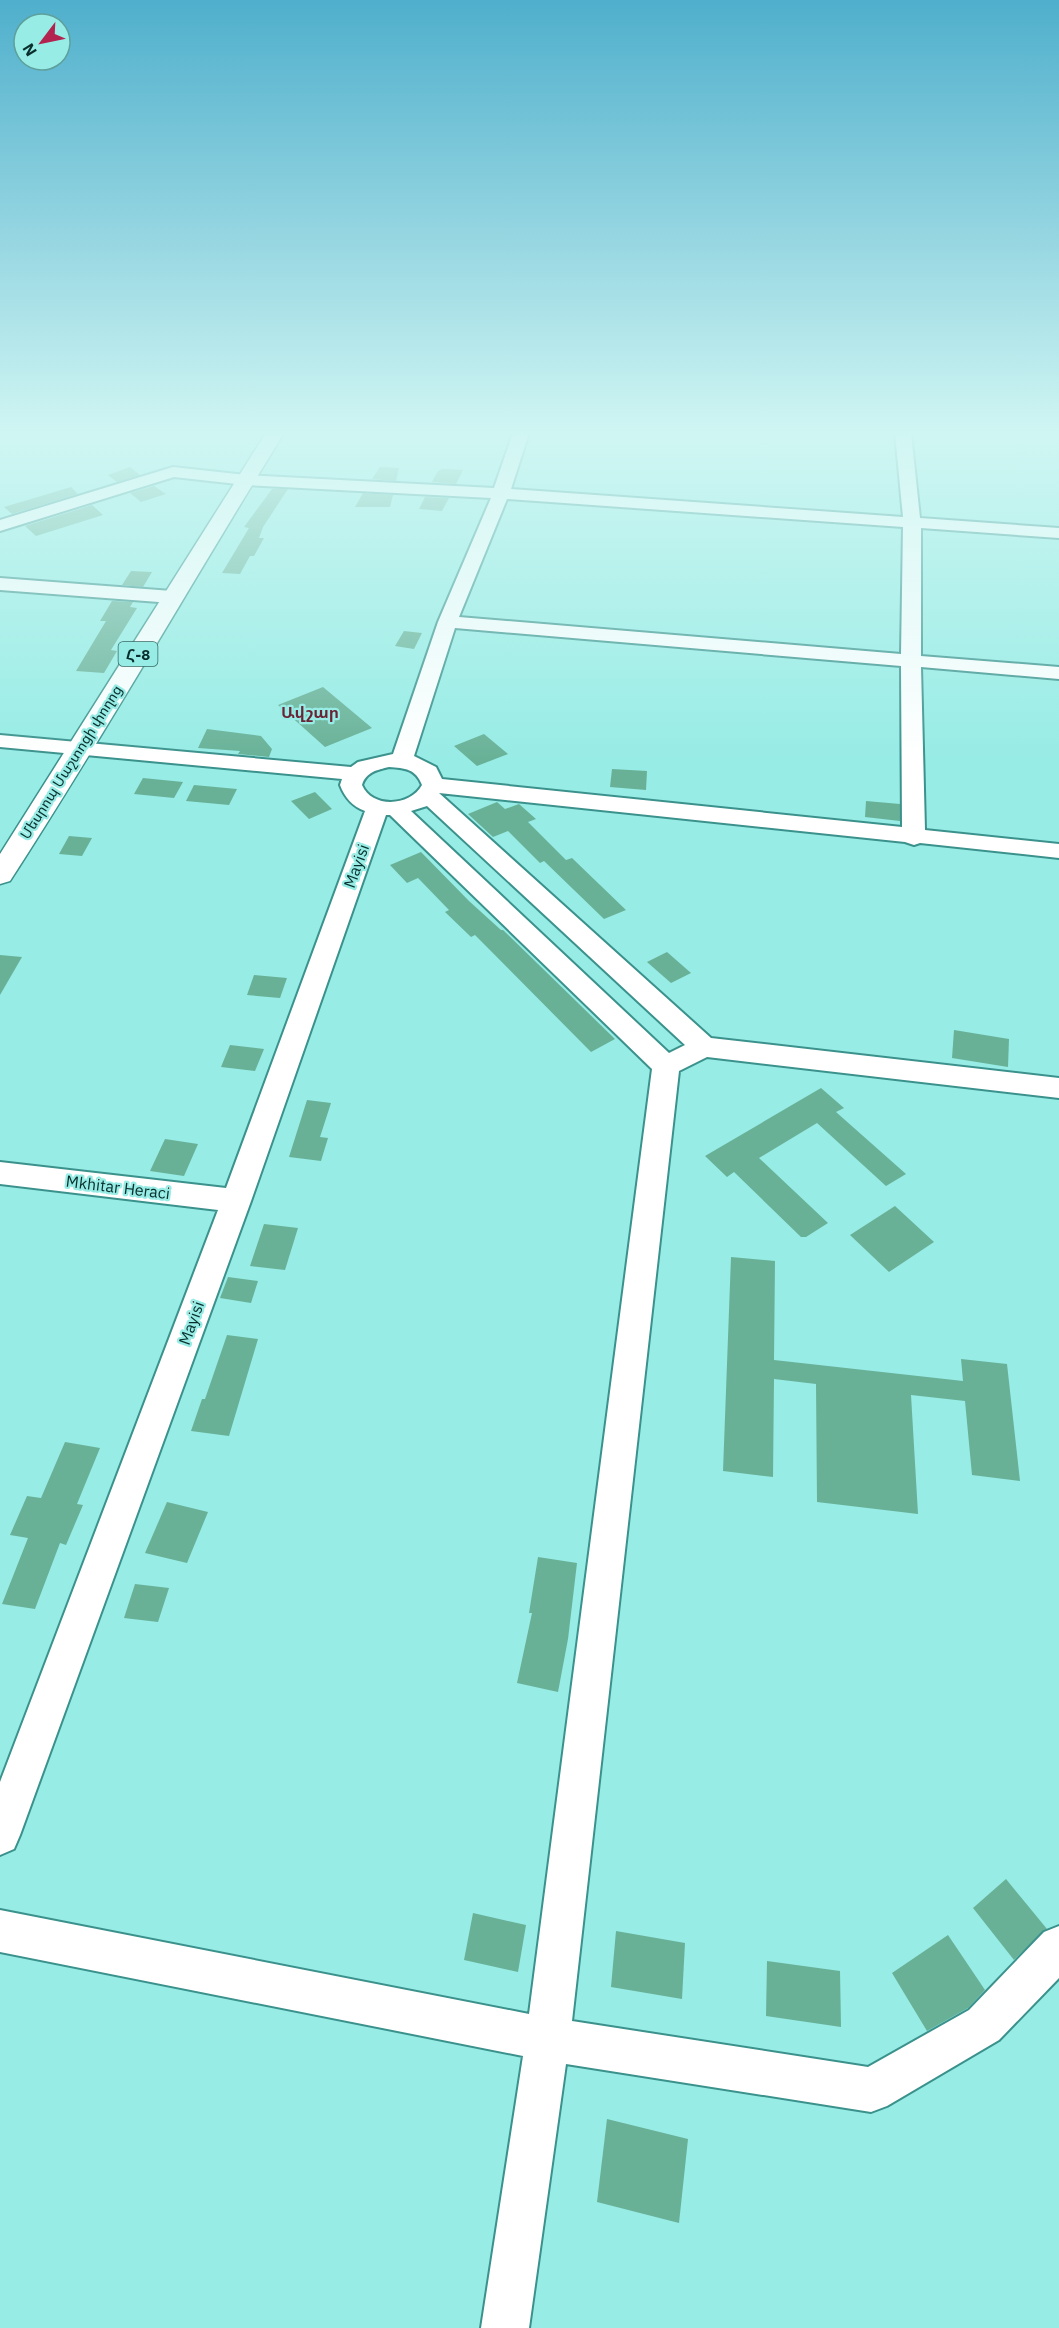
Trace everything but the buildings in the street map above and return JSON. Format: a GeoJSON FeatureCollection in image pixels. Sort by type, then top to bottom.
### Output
{"type":"FeatureCollection","features":[{"type":"Feature","properties":{"kind":"main road","name":"Մեսրոպ Մաշտոցի փողոց"},"geometry":{"type":"LineString","coordinates":[[0,875],[82,747],[207,542]]}},
{"type":"Feature","properties":{"kind":"street"},"geometry":{"type":"LineString","coordinates":[[402,760],[448,622],[481,542]]}},
{"type":"Feature","properties":{"kind":"street"},"geometry":{"type":"LineString","coordinates":[[912,542],[914,838]]}},
{"type":"Feature","properties":{"kind":"street"},"geometry":{"type":"LineString","coordinates":[[0,584],[172,597]]}},
{"type":"Feature","properties":{"kind":"street"},"geometry":{"type":"LineString","coordinates":[[448,622],[1059,673]]}},
{"type":"Feature","properties":{"kind":"street"},"geometry":{"type":"LineString","coordinates":[[0,741],[355,774]]}},
{"type":"Feature","properties":{"kind":"street"},"geometry":{"type":"LineString","coordinates":[[704,1047],[430,790],[428,772],[422,766],[402,760],[375,762],[355,774],[351,782],[351,790],[356,798],[365,804],[386,808],[408,806],[430,790],[1059,851]]}},
{"type":"Feature","properties":{"kind":"street"},"geometry":{"type":"LineString","coordinates":[[386,808],[666,1066]]}},
{"type":"Feature","properties":{"kind":"street","name":"Mayisi"},"geometry":{"type":"LineString","coordinates":[[0,1835],[236,1201],[386,808]]}},
{"type":"Feature","properties":{"kind":"street"},"geometry":{"type":"LineString","coordinates":[[666,1066],[704,1047],[1059,1088]]}},
{"type":"Feature","properties":{"kind":"street"},"geometry":{"type":"LineString","coordinates":[[505,2328],[548,2039],[666,1066]]}},
{"type":"Feature","properties":{"kind":"street","name":"Mkhitar Heraci"},"geometry":{"type":"LineString","coordinates":[[0,1173],[236,1201]]}},
{"type":"Feature","properties":{"kind":"street"},"geometry":{"type":"LineString","coordinates":[[0,1931],[548,2039],[871,2090],[984,2025],[1059,1947]]}},
{"type":"Feature","properties":{"kind":"district","name":"Ավշար"},"geometry":{"type":"Point","coordinates":[310,712]}}]}
